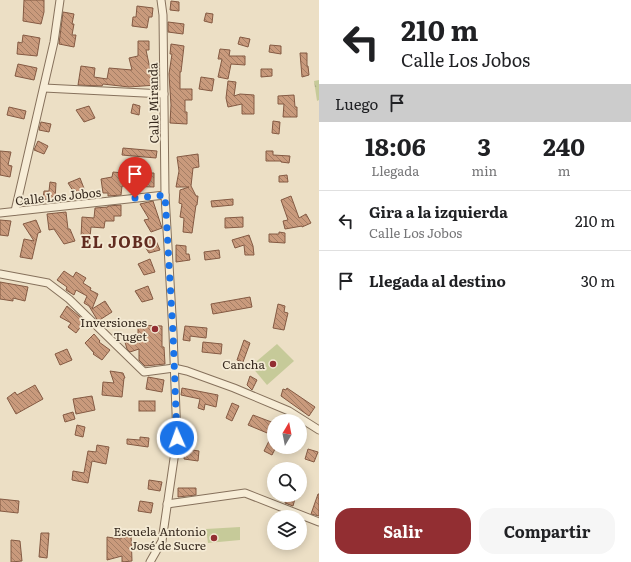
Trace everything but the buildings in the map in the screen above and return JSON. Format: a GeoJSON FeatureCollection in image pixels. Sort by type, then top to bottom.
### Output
{"type":"FeatureCollection","features":[{"type":"Feature","properties":{"kind":"street"},"geometry":{"type":"LineString","coordinates":[[14,211],[44,88],[54,42],[60,0]]}},
{"type":"Feature","properties":{"kind":"street","name":"Calle Miranda"},"geometry":{"type":"LineString","coordinates":[[150,562],[162,541],[177,438],[165,195],[163,15],[161,0]]}},
{"type":"Feature","properties":{"kind":"street"},"geometry":{"type":"LineString","coordinates":[[44,88],[164,94]]}},
{"type":"Feature","properties":{"kind":"street","name":"Calle Los Jobos"},"geometry":{"type":"LineString","coordinates":[[0,213],[165,195]]}},
{"type":"Feature","properties":{"kind":"street"},"geometry":{"type":"LineString","coordinates":[[0,274],[48,283],[69,299],[144,372],[174,368],[187,371],[234,388],[289,411],[319,430]]}},
{"type":"Feature","properties":{"kind":"street"},"geometry":{"type":"LineString","coordinates":[[167,504],[245,493],[319,522]]}},
{"type":"Feature","properties":{"kind":"green space"},"geometry":{"type":"Polygon","coordinates":[[[319,80],[319,100],[317,101],[314,81],[319,80]]]}},
{"type":"Feature","properties":{"kind":"green space","name":"Cancha"},"geometry":{"type":"Polygon","coordinates":[[[277,344],[294,361],[267,385],[251,366],[277,344]]]}},
{"type":"Feature","properties":{"kind":"green space"},"geometry":{"type":"Polygon","coordinates":[[[240,527],[240,540],[208,543],[206,529],[240,527]]]}},
{"type":"Feature","properties":{"kind":"place","name":"Inversiones Tuget"},"geometry":{"type":"Point","coordinates":[155,329]}},
{"type":"Feature","properties":{"kind":"place","name":"Cancha"},"geometry":{"type":"Point","coordinates":[273,364]}},
{"type":"Feature","properties":{"kind":"place","name":"Escuela Antonio José de Sucre"},"geometry":{"type":"Point","coordinates":[214,538]}},
{"type":"Feature","properties":{"kind":"district","name":"EL JOBO"},"geometry":{"type":"Point","coordinates":[119,241]}},
{"type":"Feature","properties":{"kind":"route"},"geometry":{"type":"LineString","coordinates":[[135,198],[165,195],[177,438]]}}]}
